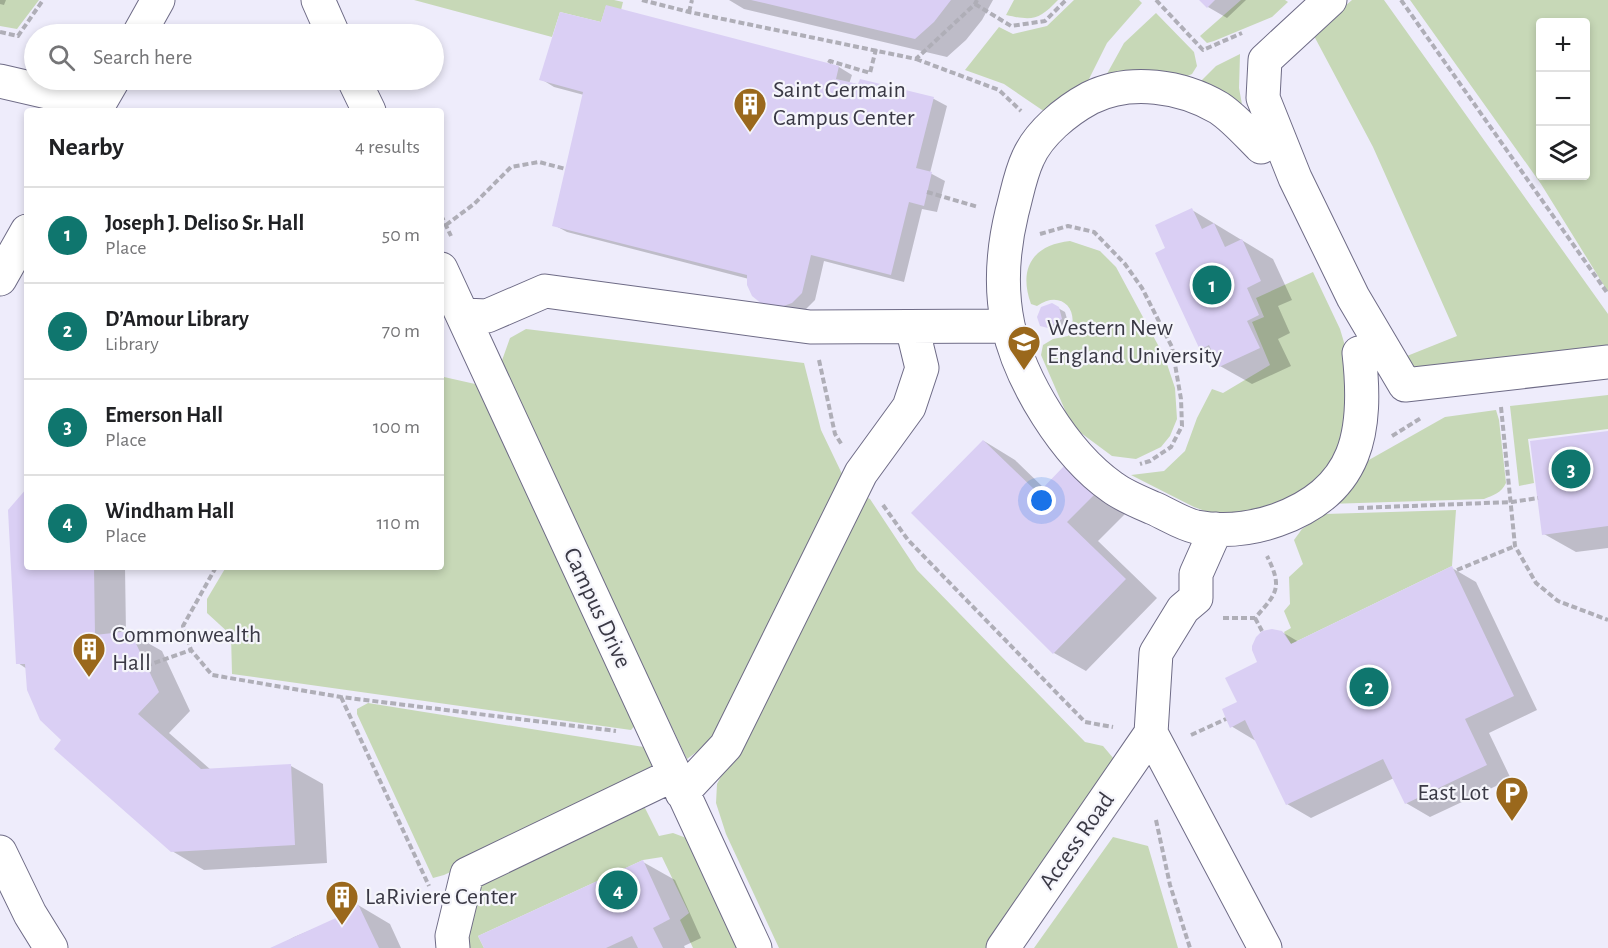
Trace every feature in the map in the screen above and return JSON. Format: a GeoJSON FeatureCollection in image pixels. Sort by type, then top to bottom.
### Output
{"type":"FeatureCollection","features":[{"type":"Feature","properties":{"kind":"street"},"geometry":{"type":"LineString","coordinates":[[145,24],[159,0]]}},
{"type":"Feature","properties":{"kind":"street"},"geometry":{"type":"LineString","coordinates":[[318,0],[329,24]]}},
{"type":"Feature","properties":{"kind":"street"},"geometry":{"type":"LineString","coordinates":[[1330,0],[1265,60],[1263,98],[1295,178],[1353,297],[1405,385],[1608,362]]}},
{"type":"Feature","properties":{"kind":"street"},"geometry":{"type":"LineString","coordinates":[[0,81],[24,85]]}},
{"type":"Feature","properties":{"kind":"street"},"geometry":{"type":"LineString","coordinates":[[1261,147],[1221,110],[1183,92],[1143,87],[1105,92],[1077,106],[1050,127],[1029,155],[1019,184],[1005,244],[1003,287],[1008,326],[1023,367],[1040,402],[1063,437],[1112,488],[1194,527],[1216,529],[1257,527],[1296,513],[1313,504],[1340,476],[1350,460],[1358,439],[1362,415],[1363,391],[1359,353]]}},
{"type":"Feature","properties":{"kind":"street"},"geometry":{"type":"LineString","coordinates":[[54,90],[102,98]]}},
{"type":"Feature","properties":{"kind":"street"},"geometry":{"type":"LineString","coordinates":[[359,90],[368,108]]}},
{"type":"Feature","properties":{"kind":"street"},"geometry":{"type":"LineString","coordinates":[[0,279],[24,236]]}},
{"type":"Feature","properties":{"kind":"street","name":"Campus Drive"},"geometry":{"type":"LineString","coordinates":[[444,275],[677,784],[755,948]]}},
{"type":"Feature","properties":{"kind":"street"},"geometry":{"type":"LineString","coordinates":[[463,315],[487,316],[545,291],[810,327],[1008,326]]}},
{"type":"Feature","properties":{"kind":"street"},"geometry":{"type":"LineString","coordinates":[[452,942],[467,874],[677,784],[726,746],[861,473],[909,407],[922,368],[912,327]]}},
{"type":"Feature","properties":{"kind":"street"},"geometry":{"type":"LineString","coordinates":[[1216,529],[1196,574],[1196,598],[1183,609],[1156,653],[1151,733],[1264,946]]}},
{"type":"Feature","properties":{"kind":"street","name":"Access Road"},"geometry":{"type":"LineString","coordinates":[[1002,948],[1151,733]]}},
{"type":"Feature","properties":{"kind":"street"},"geometry":{"type":"LineString","coordinates":[[0,852],[30,914],[51,948]]}},
{"type":"Feature","properties":{"kind":"path"},"geometry":{"type":"LineString","coordinates":[[26,24],[43,0]]}},
{"type":"Feature","properties":{"kind":"path"},"geometry":{"type":"LineString","coordinates":[[642,0],[660,2],[689,12],[916,59],[999,90],[1021,111]]}},
{"type":"Feature","properties":{"kind":"path"},"geometry":{"type":"LineString","coordinates":[[689,12],[692,0]]}},
{"type":"Feature","properties":{"kind":"path"},"geometry":{"type":"LineString","coordinates":[[916,59],[976,2],[1011,26],[1045,21],[1066,0]]}},
{"type":"Feature","properties":{"kind":"path"},"geometry":{"type":"LineString","coordinates":[[1156,0],[1203,50],[1245,32]]}},
{"type":"Feature","properties":{"kind":"path"},"geometry":{"type":"LineString","coordinates":[[1401,0],[1608,294]]}},
{"type":"Feature","properties":{"kind":"path"},"geometry":{"type":"LineString","coordinates":[[0,32],[18,36],[24,27]]}},
{"type":"Feature","properties":{"kind":"path"},"geometry":{"type":"LineString","coordinates":[[828,63],[830,61],[870,73],[876,50]]}},
{"type":"Feature","properties":{"kind":"path"},"geometry":{"type":"LineString","coordinates":[[446,225],[474,204],[511,167],[539,162],[566,169]]}},
{"type":"Feature","properties":{"kind":"path"},"geometry":{"type":"LineString","coordinates":[[927,192],[968,205]]}},
{"type":"Feature","properties":{"kind":"path"},"geometry":{"type":"LineString","coordinates":[[444,221],[449,231]]}},
{"type":"Feature","properties":{"kind":"path"},"geometry":{"type":"LineString","coordinates":[[1005,244],[1068,226],[1094,232],[1125,264],[1142,288],[1172,347],[1181,399],[1182,426],[1171,447],[1150,461],[1100,477]]}},
{"type":"Feature","properties":{"kind":"path"},"geometry":{"type":"LineString","coordinates":[[810,327],[823,374],[835,434],[908,540],[1085,723],[1151,733]]}},
{"type":"Feature","properties":{"kind":"path"},"geometry":{"type":"LineString","coordinates":[[1500,401],[1515,546],[1536,583],[1558,600],[1608,620]]}},
{"type":"Feature","properties":{"kind":"path"},"geometry":{"type":"LineString","coordinates":[[1313,504],[1333,509],[1538,498]]}},
{"type":"Feature","properties":{"kind":"path"},"geometry":{"type":"LineString","coordinates":[[1223,619],[1255,618],[1274,596],[1276,574],[1257,527]]}},
{"type":"Feature","properties":{"kind":"path"},"geometry":{"type":"LineString","coordinates":[[1457,570],[1515,546]]}},
{"type":"Feature","properties":{"kind":"path"},"geometry":{"type":"LineString","coordinates":[[214,570],[183,626],[191,650],[212,675],[341,697],[656,736]]}},
{"type":"Feature","properties":{"kind":"path"},"geometry":{"type":"LineString","coordinates":[[1255,618],[1262,631]]}},
{"type":"Feature","properties":{"kind":"path"},"geometry":{"type":"LineString","coordinates":[[146,666],[191,650]]}},
{"type":"Feature","properties":{"kind":"path"},"geometry":{"type":"LineString","coordinates":[[341,697],[452,942]]}},
{"type":"Feature","properties":{"kind":"path"},"geometry":{"type":"LineString","coordinates":[[1154,813],[1170,885],[1190,948]]}},
{"type":"Feature","properties":{"kind":"shaded area","name":"Western New England University"},"geometry":{"type":"Polygon","coordinates":[[[0,0],[1608,0],[1608,948],[0,948],[0,0]]]}},
{"type":"Feature","properties":{"kind":"green space"},"geometry":{"type":"Polygon","coordinates":[[[0,0],[39,0],[17,29],[0,26],[0,0]]]}},
{"type":"Feature","properties":{"kind":"green space"},"geometry":{"type":"Polygon","coordinates":[[[414,0],[614,0],[623,2],[621,10],[606,6],[601,22],[560,12],[552,37],[414,0]]]}},
{"type":"Feature","properties":{"kind":"green space"},"geometry":{"type":"Polygon","coordinates":[[[1014,0],[1058,0],[1046,12],[1035,17],[1023,18],[1006,15],[1014,0]]]}},
{"type":"Feature","properties":{"kind":"green space"},"geometry":{"type":"Polygon","coordinates":[[[1074,0],[1139,0],[1142,3],[1107,43],[1086,85],[1048,114],[1004,84],[965,70],[999,27],[1013,34],[1047,26],[1074,0]]]}},
{"type":"Feature","properties":{"kind":"green space"},"geometry":{"type":"Polygon","coordinates":[[[1241,0],[1285,0],[1288,2],[1272,17],[1207,43],[1200,36],[1241,0]]]}},
{"type":"Feature","properties":{"kind":"green space"},"geometry":{"type":"Polygon","coordinates":[[[1352,0],[1384,0],[1608,314],[1608,355],[1428,377],[1402,358],[1457,336],[1373,147],[1313,34],[1352,0]]]}},
{"type":"Feature","properties":{"kind":"green space"},"geometry":{"type":"Polygon","coordinates":[[[1410,0],[1608,0],[1608,292],[1538,180],[1590,180],[1590,18],[1536,18],[1536,177],[1410,0]]]}},
{"type":"Feature","properties":{"kind":"green space"},"geometry":{"type":"Polygon","coordinates":[[[1156,13],[1194,52],[1197,66],[1192,74],[1183,78],[1103,81],[1124,43],[1156,13]]]}},
{"type":"Feature","properties":{"kind":"green space"},"geometry":{"type":"Polygon","coordinates":[[[1240,54],[1239,88],[1243,110],[1198,84],[1216,66],[1240,54]]]}},
{"type":"Feature","properties":{"kind":"green space"},"geometry":{"type":"Polygon","coordinates":[[[1070,241],[1100,251],[1116,267],[1165,358],[1175,388],[1177,419],[1170,436],[1161,447],[1136,459],[1112,456],[1081,433],[1068,417],[1041,355],[1043,345],[1053,339],[1068,336],[1073,319],[1067,305],[1061,301],[1046,301],[1037,306],[1031,304],[1026,280],[1028,269],[1032,260],[1046,247],[1070,241]]]}},
{"type":"Feature","properties":{"kind":"green space"},"geometry":{"type":"Polygon","coordinates":[[[1313,272],[1340,329],[1349,359],[1347,436],[1324,477],[1273,509],[1216,515],[1194,507],[1131,475],[1164,471],[1185,451],[1197,418],[1212,389],[1223,393],[1270,365],[1252,322],[1264,317],[1256,298],[1313,272]]]}},
{"type":"Feature","properties":{"kind":"green space"},"geometry":{"type":"Polygon","coordinates":[[[526,329],[804,363],[821,430],[844,478],[717,737],[687,759],[500,366],[510,338],[526,329]]]}},
{"type":"Feature","properties":{"kind":"green space"},"geometry":{"type":"Polygon","coordinates":[[[444,377],[484,386],[638,722],[631,730],[232,674],[231,635],[207,613],[207,599],[224,570],[444,570],[444,377]]]}},
{"type":"Feature","properties":{"kind":"green space"},"geometry":{"type":"Polygon","coordinates":[[[1608,395],[1608,429],[1528,439],[1534,483],[1519,486],[1510,406],[1608,395]]]}},
{"type":"Feature","properties":{"kind":"green space"},"geometry":{"type":"Polygon","coordinates":[[[1496,410],[1506,483],[1497,493],[1484,499],[1328,504],[1360,465],[1445,417],[1496,410]]]}},
{"type":"Feature","properties":{"kind":"green space"},"geometry":{"type":"Polygon","coordinates":[[[866,497],[870,499],[917,570],[1085,742],[1103,746],[1114,759],[993,948],[779,948],[726,834],[716,803],[717,784],[866,497]]]}},
{"type":"Feature","properties":{"kind":"green space"},"geometry":{"type":"Polygon","coordinates":[[[1456,510],[1452,566],[1291,644],[1284,632],[1291,628],[1284,611],[1290,604],[1289,577],[1303,564],[1294,540],[1302,529],[1325,514],[1456,510]]]}},
{"type":"Feature","properties":{"kind":"green space"},"geometry":{"type":"Polygon","coordinates":[[[368,703],[650,748],[662,773],[444,875],[433,878],[357,714],[357,709],[368,703]]]}},
{"type":"Feature","properties":{"kind":"green space"},"geometry":{"type":"Polygon","coordinates":[[[643,804],[659,836],[673,833],[689,839],[741,948],[693,948],[680,920],[689,913],[662,857],[643,860],[478,936],[484,948],[459,948],[477,884],[643,804]]]}},
{"type":"Feature","properties":{"kind":"green space"},"geometry":{"type":"Polygon","coordinates":[[[1113,837],[1148,846],[1178,948],[1034,948],[1113,837]]]}},
{"type":"Feature","properties":{"kind":"building"},"geometry":{"type":"Polygon","coordinates":[[[751,0],[951,0],[934,22],[915,39],[751,0]]]}},
{"type":"Feature","properties":{"kind":"building"},"geometry":{"type":"Polygon","coordinates":[[[1199,0],[1215,0],[1207,8],[1199,0]]]}},
{"type":"Feature","properties":{"kind":"building","name":"Saint Germain Campus Center"},"geometry":{"type":"Polygon","coordinates":[[[606,5],[839,66],[836,79],[858,84],[860,79],[934,97],[916,168],[932,172],[924,206],[909,202],[891,275],[811,255],[802,293],[792,303],[778,308],[762,304],[752,296],[747,285],[747,275],[552,226],[583,92],[539,80],[560,12],[601,22],[606,5]]]}},
{"type":"Feature","properties":{"kind":"building"},"geometry":{"type":"Polygon","coordinates":[[[1192,208],[1202,229],[1214,223],[1225,247],[1242,239],[1261,281],[1247,288],[1259,315],[1247,321],[1260,348],[1219,367],[1209,345],[1200,350],[1155,253],[1165,248],[1155,225],[1192,208]]]}},
{"type":"Feature","properties":{"kind":"building"},"geometry":{"type":"Polygon","coordinates":[[[1052,303],[1059,307],[1062,319],[1048,328],[1040,326],[1037,317],[1041,307],[1052,303]]]}},
{"type":"Feature","properties":{"kind":"building"},"geometry":{"type":"Polygon","coordinates":[[[1608,431],[1608,526],[1542,535],[1530,441],[1608,431]]]}},
{"type":"Feature","properties":{"kind":"building"},"geometry":{"type":"Polygon","coordinates":[[[983,440],[1038,493],[1066,464],[1096,493],[1067,522],[1126,579],[1053,654],[911,513],[983,440]]]}},
{"type":"Feature","properties":{"kind":"building","name":"Commonwealth Hall"},"geometry":{"type":"Polygon","coordinates":[[[24,491],[24,570],[94,570],[95,635],[130,631],[159,692],[138,714],[201,769],[291,764],[295,845],[171,852],[54,749],[61,740],[40,720],[27,690],[25,664],[16,664],[8,510],[24,491]]]}},
{"type":"Feature","properties":{"kind":"building"},"geometry":{"type":"Polygon","coordinates":[[[1452,566],[1514,696],[1465,719],[1487,765],[1405,804],[1383,759],[1286,805],[1245,720],[1230,728],[1222,709],[1237,702],[1225,678],[1257,662],[1252,646],[1262,631],[1272,629],[1282,631],[1291,644],[1452,566]]]}},
{"type":"Feature","properties":{"kind":"building"},"geometry":{"type":"Polygon","coordinates":[[[643,860],[670,919],[653,928],[663,948],[638,948],[632,936],[606,948],[484,948],[478,936],[643,860]]]}},
{"type":"Feature","properties":{"kind":"building","name":"LaRiviere Center"},"geometry":{"type":"Polygon","coordinates":[[[358,904],[379,948],[270,948],[338,917],[336,911],[358,904]]]}},
{"type":"Feature","properties":{"kind":"place","name":"Saint Germain Campus Center"},"geometry":{"type":"Point","coordinates":[750,133]}},
{"type":"Feature","properties":{"kind":"place","name":"Joseph J. Deliso Sr. Hall"},"geometry":{"type":"Point","coordinates":[1212,285]}},
{"type":"Feature","properties":{"kind":"place","name":"Western New England University"},"geometry":{"type":"Point","coordinates":[1024,371]}},
{"type":"Feature","properties":{"kind":"place","name":"Emerson Hall"},"geometry":{"type":"Point","coordinates":[1571,469]}},
{"type":"Feature","properties":{"kind":"place","name":"Commonwealth Hall"},"geometry":{"type":"Point","coordinates":[89,678]}},
{"type":"Feature","properties":{"kind":"place","name":"D’Amour Library"},"geometry":{"type":"Point","coordinates":[1369,687]}},
{"type":"Feature","properties":{"kind":"place","name":"East Lot"},"geometry":{"type":"Point","coordinates":[1512,822]}},
{"type":"Feature","properties":{"kind":"place","name":"Windham Hall"},"geometry":{"type":"Point","coordinates":[618,890]}},
{"type":"Feature","properties":{"kind":"place","name":"LaRiviere Center"},"geometry":{"type":"Point","coordinates":[342,926]}}]}
